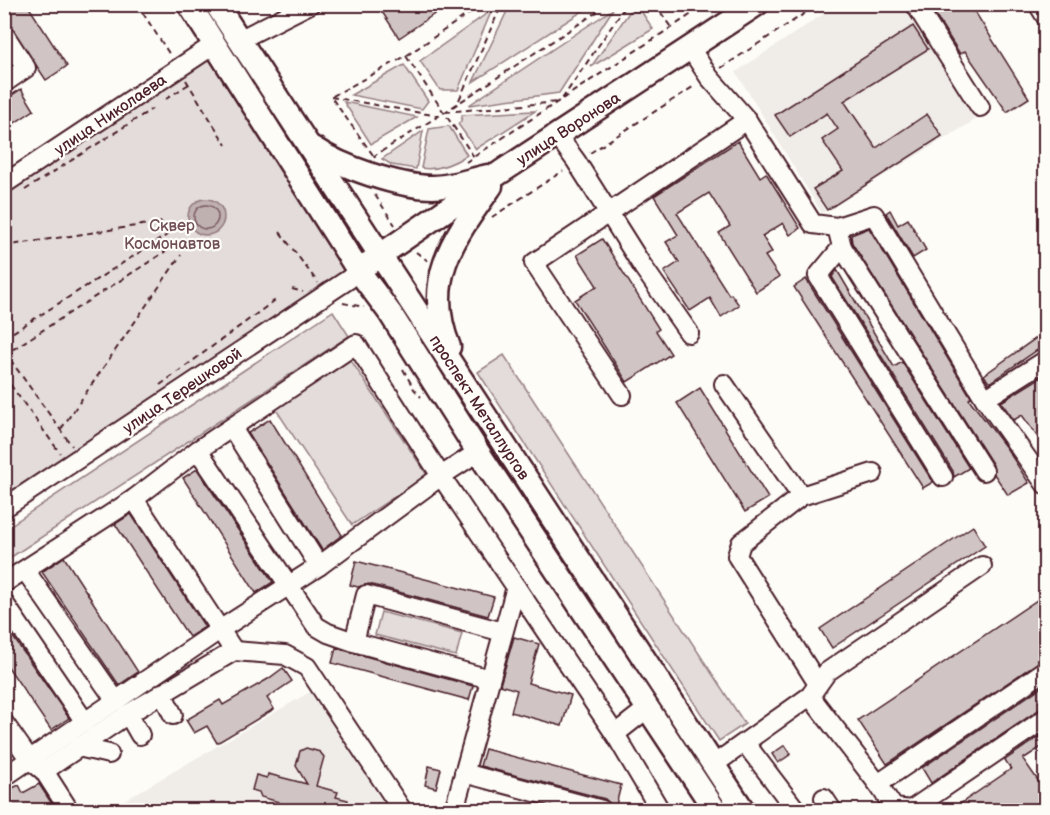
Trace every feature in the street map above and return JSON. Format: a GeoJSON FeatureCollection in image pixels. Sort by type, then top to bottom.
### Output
{"type":"FeatureCollection","features":[{"type":"Feature","properties":{"kind":"main road","name":"проспект Металлургов"},"geometry":{"type":"LineString","coordinates":[[189,4],[229,38],[310,145],[743,810]]}},
{"type":"Feature","properties":{"kind":"main road","name":"проспект Металлургов"},"geometry":{"type":"LineString","coordinates":[[216,4],[229,38],[358,270],[390,313],[478,452],[715,810]]}},
{"type":"Feature","properties":{"kind":"main road","name":"улица Воронова"},"geometry":{"type":"LineString","coordinates":[[358,270],[501,172],[757,4]]}},
{"type":"Feature","properties":{"kind":"main road"},"geometry":{"type":"LineString","coordinates":[[310,145],[328,158],[402,183],[431,187],[501,172]]}},
{"type":"Feature","properties":{"kind":"main road"},"geometry":{"type":"LineString","coordinates":[[462,380],[440,315],[438,294],[442,267],[470,215],[501,172]]}},
{"type":"Feature","properties":{"kind":"street"},"geometry":{"type":"LineString","coordinates":[[915,4],[980,107]]}},
{"type":"Feature","properties":{"kind":"street"},"geometry":{"type":"LineString","coordinates":[[1038,4],[1046,17]]}},
{"type":"Feature","properties":{"kind":"street","name":"улица Николаева"},"geometry":{"type":"LineString","coordinates":[[9,191],[229,38],[289,10],[309,5]]}},
{"type":"Feature","properties":{"kind":"street"},"geometry":{"type":"LineString","coordinates":[[4,34],[26,68],[4,83]]}},
{"type":"Feature","properties":{"kind":"street"},"geometry":{"type":"LineString","coordinates":[[690,48],[708,77],[747,120],[813,224],[837,227],[874,215],[985,399],[1043,474]]}},
{"type":"Feature","properties":{"kind":"street"},"geometry":{"type":"LineString","coordinates":[[622,395],[534,263],[747,120]]}},
{"type":"Feature","properties":{"kind":"street"},"geometry":{"type":"LineString","coordinates":[[557,135],[689,333]]}},
{"type":"Feature","properties":{"kind":"street"},"geometry":{"type":"LineString","coordinates":[[837,227],[842,247],[984,471]]}},
{"type":"Feature","properties":{"kind":"street"},"geometry":{"type":"LineString","coordinates":[[842,247],[818,276],[943,477]]}},
{"type":"Feature","properties":{"kind":"street","name":"улица Терешковой"},"geometry":{"type":"LineString","coordinates":[[4,508],[349,279],[358,270]]}},
{"type":"Feature","properties":{"kind":"street"},"geometry":{"type":"LineString","coordinates":[[4,583],[134,499],[198,450],[356,344],[441,476],[615,734],[660,810]]}},
{"type":"Feature","properties":{"kind":"street"},"geometry":{"type":"LineString","coordinates":[[985,399],[1046,360]]}},
{"type":"Feature","properties":{"kind":"street"},"geometry":{"type":"LineString","coordinates":[[724,384],[801,496]]}},
{"type":"Feature","properties":{"kind":"street"},"geometry":{"type":"LineString","coordinates":[[231,428],[319,566]]}},
{"type":"Feature","properties":{"kind":"street"},"geometry":{"type":"LineString","coordinates":[[198,450],[316,626],[354,642],[490,679]]}},
{"type":"Feature","properties":{"kind":"street"},"geometry":{"type":"LineString","coordinates":[[4,777],[78,747],[122,708],[220,629],[319,566],[441,476],[478,452]]}},
{"type":"Feature","properties":{"kind":"street"},"geometry":{"type":"LineString","coordinates":[[873,473],[801,496],[741,543],[736,556],[814,690],[894,808],[911,810],[1046,718]]}},
{"type":"Feature","properties":{"kind":"street"},"geometry":{"type":"LineString","coordinates":[[134,499],[234,651]]}},
{"type":"Feature","properties":{"kind":"street"},"geometry":{"type":"LineString","coordinates":[[713,765],[814,690],[827,672],[982,566]]}},
{"type":"Feature","properties":{"kind":"street"},"geometry":{"type":"LineString","coordinates":[[25,570],[140,735]]}},
{"type":"Feature","properties":{"kind":"street"},"geometry":{"type":"LineString","coordinates":[[454,810],[516,587]]}},
{"type":"Feature","properties":{"kind":"street"},"geometry":{"type":"LineString","coordinates":[[354,642],[366,595],[503,632]]}},
{"type":"Feature","properties":{"kind":"street"},"geometry":{"type":"LineString","coordinates":[[4,603],[85,722]]}},
{"type":"Feature","properties":{"kind":"street"},"geometry":{"type":"LineString","coordinates":[[37,765],[85,722],[162,693],[234,651],[285,655],[307,667],[402,810]]}},
{"type":"Feature","properties":{"kind":"street"},"geometry":{"type":"LineString","coordinates":[[878,784],[1046,670]]}},
{"type":"Feature","properties":{"kind":"street"},"geometry":{"type":"LineString","coordinates":[[162,693],[173,715]]}},
{"type":"Feature","properties":{"kind":"street"},"geometry":{"type":"LineString","coordinates":[[615,734],[648,708]]}},
{"type":"Feature","properties":{"kind":"street"},"geometry":{"type":"LineString","coordinates":[[4,723],[69,810]]}},
{"type":"Feature","properties":{"kind":"street"},"geometry":{"type":"LineString","coordinates":[[745,743],[796,810]]}},
{"type":"Feature","properties":{"kind":"street"},"geometry":{"type":"LineString","coordinates":[[78,747],[108,754]]}},
{"type":"Feature","properties":{"kind":"street"},"geometry":{"type":"LineString","coordinates":[[465,772],[602,810]]}},
{"type":"Feature","properties":{"kind":"path"},"geometry":{"type":"LineString","coordinates":[[331,97],[406,56],[483,4]]}},
{"type":"Feature","properties":{"kind":"path"},"geometry":{"type":"LineString","coordinates":[[458,102],[502,4]]}},
{"type":"Feature","properties":{"kind":"path"},"geometry":{"type":"LineString","coordinates":[[374,156],[609,4]]}},
{"type":"Feature","properties":{"kind":"path"},"geometry":{"type":"LineString","coordinates":[[560,102],[627,4]]}},
{"type":"Feature","properties":{"kind":"path"},"geometry":{"type":"LineString","coordinates":[[655,4],[672,29]]}},
{"type":"Feature","properties":{"kind":"path"},"geometry":{"type":"LineString","coordinates":[[459,166],[707,4]]}},
{"type":"Feature","properties":{"kind":"path"},"geometry":{"type":"LineString","coordinates":[[491,218],[819,4]]}},
{"type":"Feature","properties":{"kind":"path"},"geometry":{"type":"LineString","coordinates":[[406,56],[474,157]]}},
{"type":"Feature","properties":{"kind":"path"},"geometry":{"type":"LineString","coordinates":[[166,99],[189,84]]}},
{"type":"Feature","properties":{"kind":"path"},"geometry":{"type":"LineString","coordinates":[[331,97],[438,116]]}},
{"type":"Feature","properties":{"kind":"path"},"geometry":{"type":"LineString","coordinates":[[331,97],[381,164]]}},
{"type":"Feature","properties":{"kind":"path"},"geometry":{"type":"LineString","coordinates":[[445,112],[560,102]]}},
{"type":"Feature","properties":{"kind":"path"},"geometry":{"type":"LineString","coordinates":[[24,191],[152,109]]}},
{"type":"Feature","properties":{"kind":"path"},"geometry":{"type":"LineString","coordinates":[[371,190],[395,225]]}},
{"type":"Feature","properties":{"kind":"path"},"geometry":{"type":"LineString","coordinates":[[4,203],[9,191]]}},
{"type":"Feature","properties":{"kind":"path"},"geometry":{"type":"LineString","coordinates":[[4,246],[162,222]]}},
{"type":"Feature","properties":{"kind":"path"},"geometry":{"type":"LineString","coordinates":[[280,232],[326,294]]}},
{"type":"Feature","properties":{"kind":"path"},"geometry":{"type":"LineString","coordinates":[[4,338],[167,235]]}},
{"type":"Feature","properties":{"kind":"path"},"geometry":{"type":"LineString","coordinates":[[74,448],[5,353],[174,246]]}},
{"type":"Feature","properties":{"kind":"path"},"geometry":{"type":"LineString","coordinates":[[61,429],[181,255]]}},
{"type":"Feature","properties":{"kind":"path"},"geometry":{"type":"LineString","coordinates":[[4,376],[62,456]]}},
{"type":"Feature","properties":{"kind":"shaded area"},"geometry":{"type":"Polygon","coordinates":[[[837,5],[904,5],[975,120],[822,213],[736,72],[837,5]]]}},
{"type":"Feature","properties":{"kind":"shaded area"},"geometry":{"type":"Polygon","coordinates":[[[310,692],[388,810],[122,810],[118,804],[310,692]]]}},
{"type":"Feature","properties":{"kind":"green space"},"geometry":{"type":"Polygon","coordinates":[[[510,5],[592,5],[473,82],[510,5]]]}},
{"type":"Feature","properties":{"kind":"green space"},"geometry":{"type":"Polygon","coordinates":[[[613,9],[559,93],[469,105],[613,9]]]}},
{"type":"Feature","properties":{"kind":"green space"},"geometry":{"type":"Polygon","coordinates":[[[492,10],[458,90],[440,90],[420,61],[492,10]]]}},
{"type":"Feature","properties":{"kind":"green space"},"geometry":{"type":"Polygon","coordinates":[[[630,11],[641,11],[653,29],[591,67],[630,11]]]}},
{"type":"Feature","properties":{"kind":"green space","name":"Сквер Космонавтов"},"geometry":{"type":"Polygon","coordinates":[[[215,44],[358,270],[5,508],[5,184],[215,44]]]}},
{"type":"Feature","properties":{"kind":"green space"},"geometry":{"type":"Polygon","coordinates":[[[404,65],[428,101],[422,109],[351,95],[404,65]]]}},
{"type":"Feature","properties":{"kind":"green space"},"geometry":{"type":"Polygon","coordinates":[[[344,102],[417,117],[371,144],[344,102]]]}},
{"type":"Feature","properties":{"kind":"green space"},"geometry":{"type":"Polygon","coordinates":[[[535,111],[476,149],[458,124],[462,115],[535,111]]]}},
{"type":"Feature","properties":{"kind":"green space"},"geometry":{"type":"Polygon","coordinates":[[[449,126],[467,155],[445,166],[421,168],[429,129],[449,126]]]}},
{"type":"Feature","properties":{"kind":"green space"},"geometry":{"type":"Polygon","coordinates":[[[423,131],[416,169],[392,165],[382,159],[423,131]]]}},
{"type":"Feature","properties":{"kind":"green space"},"geometry":{"type":"Polygon","coordinates":[[[333,311],[349,336],[5,561],[5,529],[333,311]]]}},
{"type":"Feature","properties":{"kind":"green space"},"geometry":{"type":"Polygon","coordinates":[[[504,355],[745,724],[719,741],[478,372],[504,355]]]}},
{"type":"Feature","properties":{"kind":"green space"},"geometry":{"type":"Polygon","coordinates":[[[350,359],[427,475],[352,525],[275,408],[350,359]]]}},
{"type":"Feature","properties":{"kind":"green space"},"geometry":{"type":"Polygon","coordinates":[[[381,612],[462,633],[456,656],[375,635],[381,612]]]}},
{"type":"Feature","properties":{"kind":"water"},"geometry":{"type":"Polygon","coordinates":[[[206,199],[219,204],[224,217],[219,230],[206,235],[193,230],[188,217],[193,204],[206,199]]]}},
{"type":"Feature","properties":{"kind":"building"},"geometry":{"type":"Polygon","coordinates":[[[4,4],[27,4],[67,66],[46,80],[4,17],[4,4]]]}},
{"type":"Feature","properties":{"kind":"building"},"geometry":{"type":"Polygon","coordinates":[[[377,4],[449,4],[399,38],[377,4]]]}},
{"type":"Feature","properties":{"kind":"building"},"geometry":{"type":"Polygon","coordinates":[[[947,4],[970,4],[1029,98],[1007,112],[965,51],[960,54],[934,13],[947,4]]]}},
{"type":"Feature","properties":{"kind":"building"},"geometry":{"type":"Polygon","coordinates":[[[913,26],[928,49],[844,101],[876,148],[927,114],[942,136],[827,210],[813,189],[843,171],[822,140],[838,129],[827,113],[790,137],[775,115],[913,26]]]}},
{"type":"Feature","properties":{"kind":"building"},"geometry":{"type":"Polygon","coordinates":[[[21,89],[34,110],[4,130],[4,100],[21,89]]]}},
{"type":"Feature","properties":{"kind":"building"},"geometry":{"type":"Polygon","coordinates":[[[738,141],[760,177],[766,173],[800,228],[790,235],[783,223],[762,236],[772,252],[765,256],[779,277],[756,292],[719,233],[730,226],[709,193],[677,213],[729,295],[731,294],[739,305],[721,317],[710,298],[690,311],[664,272],[679,262],[666,242],[678,235],[654,196],[738,141]]]}},
{"type":"Feature","properties":{"kind":"building"},"geometry":{"type":"Polygon","coordinates":[[[890,210],[898,225],[908,219],[926,250],[913,258],[886,213],[890,210]]]}},
{"type":"Feature","properties":{"kind":"building"},"geometry":{"type":"Polygon","coordinates":[[[869,228],[971,397],[969,399],[1007,449],[1029,483],[1008,495],[994,474],[993,465],[852,243],[851,235],[869,228]]]}},
{"type":"Feature","properties":{"kind":"building"},"geometry":{"type":"Polygon","coordinates":[[[602,239],[659,329],[656,331],[671,354],[627,382],[575,300],[597,286],[577,255],[602,239]]]}},
{"type":"Feature","properties":{"kind":"building"},"geometry":{"type":"Polygon","coordinates":[[[837,270],[894,367],[902,362],[969,468],[954,477],[953,471],[832,277],[837,270]]]}},
{"type":"Feature","properties":{"kind":"building"},"geometry":{"type":"Polygon","coordinates":[[[806,279],[933,482],[923,488],[794,287],[806,279]]]}},
{"type":"Feature","properties":{"kind":"building"},"geometry":{"type":"Polygon","coordinates":[[[1046,331],[1046,344],[989,383],[984,375],[1046,331]]]}},
{"type":"Feature","properties":{"kind":"building"},"geometry":{"type":"Polygon","coordinates":[[[1046,374],[1046,449],[1022,415],[1014,420],[1001,402],[1046,374]]]}},
{"type":"Feature","properties":{"kind":"building"},"geometry":{"type":"Polygon","coordinates":[[[700,388],[768,498],[745,512],[677,403],[700,388]]]}},
{"type":"Feature","properties":{"kind":"building"},"geometry":{"type":"Polygon","coordinates":[[[270,419],[342,535],[322,550],[248,433],[270,419]]]}},
{"type":"Feature","properties":{"kind":"building"},"geometry":{"type":"Polygon","coordinates":[[[197,469],[273,582],[256,593],[183,478],[197,469]]]}},
{"type":"Feature","properties":{"kind":"building"},"geometry":{"type":"Polygon","coordinates":[[[131,514],[205,627],[189,637],[115,524],[131,514]]]}},
{"type":"Feature","properties":{"kind":"building"},"geometry":{"type":"Polygon","coordinates":[[[973,526],[985,546],[832,648],[820,629],[973,526]]]}},
{"type":"Feature","properties":{"kind":"building"},"geometry":{"type":"Polygon","coordinates":[[[64,557],[138,672],[119,685],[42,572],[64,557]]]}},
{"type":"Feature","properties":{"kind":"building"},"geometry":{"type":"Polygon","coordinates":[[[356,561],[494,597],[488,616],[369,584],[358,587],[350,585],[356,561]]]}},
{"type":"Feature","properties":{"kind":"building"},"geometry":{"type":"Polygon","coordinates":[[[1046,594],[1046,659],[887,764],[858,720],[1046,594]]]}},
{"type":"Feature","properties":{"kind":"building"},"geometry":{"type":"Polygon","coordinates":[[[4,624],[69,718],[51,730],[4,661],[4,624]]]}},
{"type":"Feature","properties":{"kind":"building"},"geometry":{"type":"Polygon","coordinates":[[[514,637],[539,644],[528,683],[571,695],[562,726],[511,712],[517,690],[500,685],[514,637]]]}},
{"type":"Feature","properties":{"kind":"building"},"geometry":{"type":"Polygon","coordinates":[[[336,648],[473,686],[469,700],[332,663],[336,648]]]}},
{"type":"Feature","properties":{"kind":"building"},"geometry":{"type":"Polygon","coordinates":[[[283,668],[292,681],[267,698],[274,709],[217,743],[207,726],[194,733],[186,720],[220,700],[223,705],[283,668]]]}},
{"type":"Feature","properties":{"kind":"building"},"geometry":{"type":"Polygon","coordinates":[[[1046,684],[1046,707],[931,783],[922,768],[1046,684]]]}},
{"type":"Feature","properties":{"kind":"building"},"geometry":{"type":"Polygon","coordinates":[[[1046,732],[1046,744],[1023,759],[1046,792],[1046,810],[951,810],[1011,769],[1005,760],[1046,732]]]}},
{"type":"Feature","properties":{"kind":"building"},"geometry":{"type":"Polygon","coordinates":[[[785,745],[791,754],[778,763],[772,754],[785,745]]]}},
{"type":"Feature","properties":{"kind":"building"},"geometry":{"type":"Polygon","coordinates":[[[306,748],[320,752],[324,757],[316,786],[338,792],[336,797],[348,800],[345,810],[277,810],[279,802],[261,797],[259,792],[252,790],[256,775],[267,778],[268,774],[307,784],[296,766],[300,751],[306,748]]]}},
{"type":"Feature","properties":{"kind":"building"},"geometry":{"type":"Polygon","coordinates":[[[485,749],[621,785],[615,809],[605,799],[480,766],[485,749]]]}},
{"type":"Feature","properties":{"kind":"building"},"geometry":{"type":"Polygon","coordinates":[[[429,766],[441,769],[436,788],[425,785],[429,766]]]}},
{"type":"Feature","properties":{"kind":"building"},"geometry":{"type":"Polygon","coordinates":[[[39,784],[56,810],[4,810],[4,792],[19,785],[23,793],[39,784]]]}}]}
